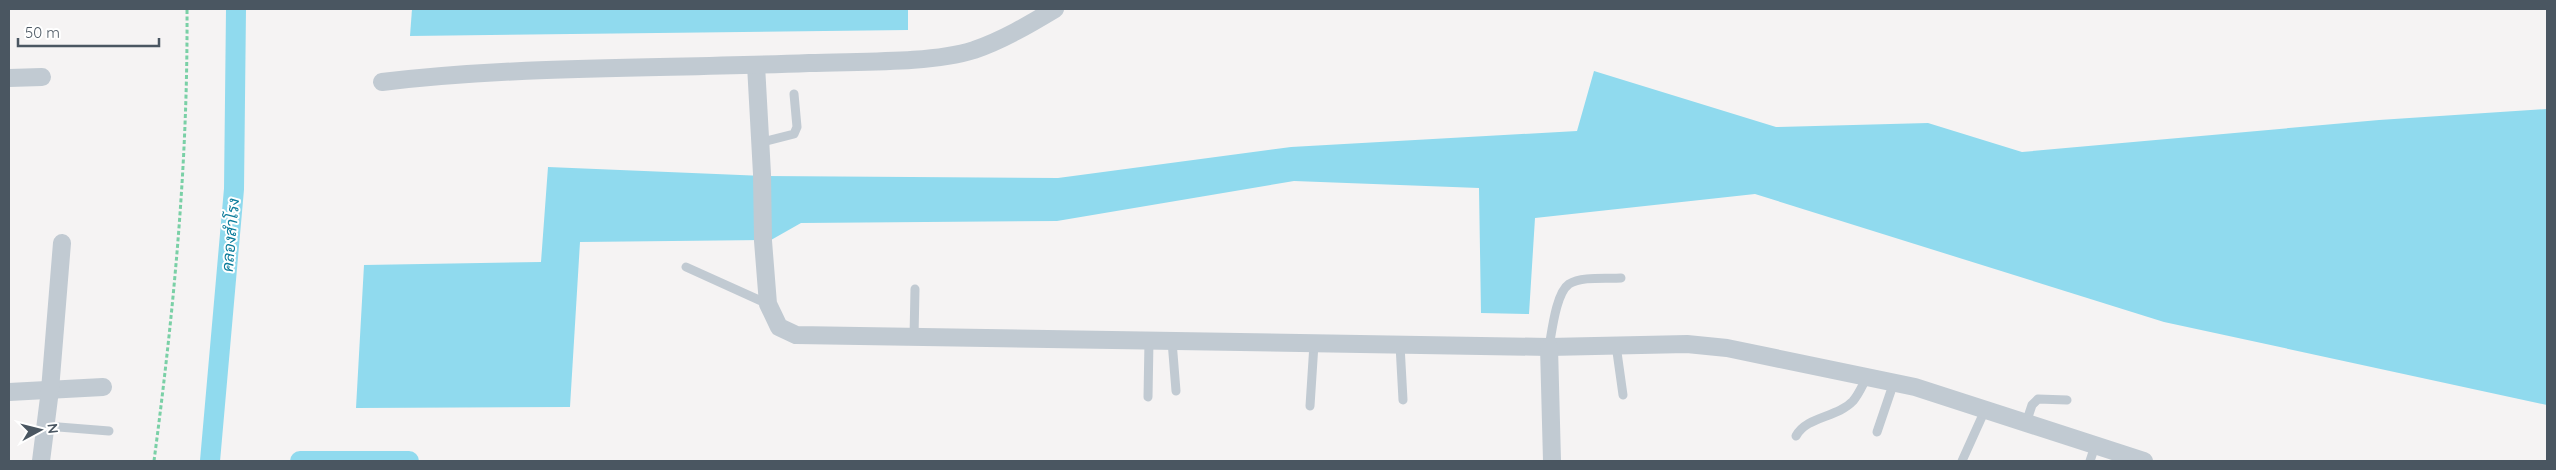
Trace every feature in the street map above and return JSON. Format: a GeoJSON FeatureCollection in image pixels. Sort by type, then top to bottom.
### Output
{"type":"FeatureCollection","features":[{"type":"Feature","properties":{"kind":"street"},"geometry":{"type":"LineString","coordinates":[[382,82],[450,74],[756,65],[942,56],[974,50],[1017,32],[1055,9]]}},
{"type":"Feature","properties":{"kind":"street"},"geometry":{"type":"LineString","coordinates":[[756,65],[762,174],[763,242],[768,304],[779,327],[796,335],[1549,347],[1687,344],[1727,348],[1915,387],[2026,423],[2092,453],[2144,461]]}},
{"type":"Feature","properties":{"kind":"street"},"geometry":{"type":"LineString","coordinates":[[9,78],[42,77]]}},
{"type":"Feature","properties":{"kind":"street"},"geometry":{"type":"LineString","coordinates":[[41,461],[50,390],[62,243]]}},
{"type":"Feature","properties":{"kind":"street"},"geometry":{"type":"LineString","coordinates":[[1549,347],[1552,457]]}},
{"type":"Feature","properties":{"kind":"street"},"geometry":{"type":"LineString","coordinates":[[9,392],[103,387]]}},
{"type":"Feature","properties":{"kind":"lane"},"geometry":{"type":"LineString","coordinates":[[759,143],[794,134],[797,127],[794,94]]}},
{"type":"Feature","properties":{"kind":"lane"},"geometry":{"type":"LineString","coordinates":[[686,267],[768,304]]}},
{"type":"Feature","properties":{"kind":"lane"},"geometry":{"type":"LineString","coordinates":[[1549,347],[1558,302],[1569,284],[1578,280],[1620,278]]}},
{"type":"Feature","properties":{"kind":"lane"},"geometry":{"type":"LineString","coordinates":[[914,338],[915,289]]}},
{"type":"Feature","properties":{"kind":"lane"},"geometry":{"type":"LineString","coordinates":[[1148,397],[1149,341]]}},
{"type":"Feature","properties":{"kind":"lane"},"geometry":{"type":"LineString","coordinates":[[1172,342],[1176,391]]}},
{"type":"Feature","properties":{"kind":"lane"},"geometry":{"type":"LineString","coordinates":[[1310,406],[1314,344]]}},
{"type":"Feature","properties":{"kind":"lane"},"geometry":{"type":"LineString","coordinates":[[1400,345],[1403,400]]}},
{"type":"Feature","properties":{"kind":"lane"},"geometry":{"type":"LineString","coordinates":[[1616,346],[1623,395]]}},
{"type":"Feature","properties":{"kind":"lane"},"geometry":{"type":"LineString","coordinates":[[1796,436],[1804,425],[1831,415],[1853,401],[1867,377]]}},
{"type":"Feature","properties":{"kind":"lane"},"geometry":{"type":"LineString","coordinates":[[1877,432],[1894,382]]}},
{"type":"Feature","properties":{"kind":"lane"},"geometry":{"type":"LineString","coordinates":[[2026,423],[2032,405],[2038,399],[2067,400]]}},
{"type":"Feature","properties":{"kind":"lane"},"geometry":{"type":"LineString","coordinates":[[1962,461],[1984,410]]}},
{"type":"Feature","properties":{"kind":"lane"},"geometry":{"type":"LineString","coordinates":[[46,426],[109,431]]}},
{"type":"Feature","properties":{"kind":"path"},"geometry":{"type":"LineString","coordinates":[[154,461],[173,316],[183,185],[187,86],[187,9]]}},
{"type":"Feature","properties":{"kind":"water"},"geometry":{"type":"Polygon","coordinates":[[[412,9],[908,9],[908,30],[410,36],[412,9]]]}},
{"type":"Feature","properties":{"kind":"water"},"geometry":{"type":"Polygon","coordinates":[[[1594,71],[1776,127],[1928,123],[2022,152],[2379,120],[2547,109],[2547,405],[2164,322],[1755,194],[1535,218],[1529,314],[1481,313],[1479,188],[1294,181],[1057,221],[801,223],[771,240],[580,242],[570,407],[356,408],[364,265],[541,262],[548,167],[766,176],[1058,178],[1291,147],[1577,131],[1594,71]]]}},
{"type":"Feature","properties":{"kind":"waterway","name":"คลองสำโรง"},"geometry":{"type":"LineString","coordinates":[[210,461],[234,189],[236,9]]}},
{"type":"Feature","properties":{"kind":"waterway"},"geometry":{"type":"LineString","coordinates":[[300,461],[409,461]]}}]}
